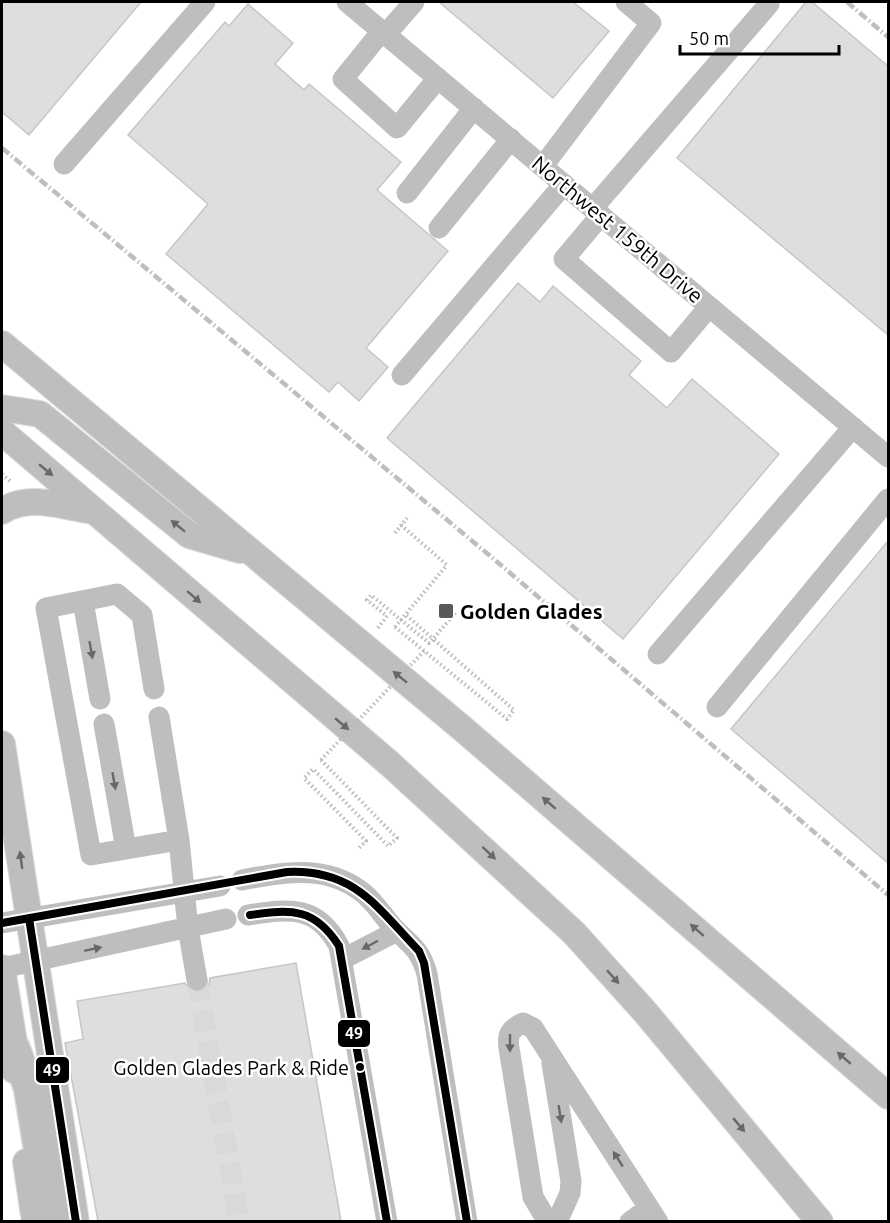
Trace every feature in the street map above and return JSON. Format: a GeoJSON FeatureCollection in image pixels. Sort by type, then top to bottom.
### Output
{"type":"FeatureCollection","features":[{"type":"Feature","properties":{"kind":"highway"},"geometry":{"type":"LineString","coordinates":[[15,1049],[29,1088],[51,1221]]}},
{"type":"Feature","properties":{"kind":"main road"},"geometry":{"type":"LineString","coordinates":[[2,344],[472,736],[888,1096]]}},
{"type":"Feature","properties":{"kind":"main road"},"geometry":{"type":"LineString","coordinates":[[2,408],[40,414],[189,535],[252,554]]}},
{"type":"Feature","properties":{"kind":"main road"},"geometry":{"type":"LineString","coordinates":[[2,432],[390,764],[574,933],[646,1013],[820,1221]]}},
{"type":"Feature","properties":{"kind":"main road"},"geometry":{"type":"LineString","coordinates":[[2,511],[21,502],[38,501],[94,511]]}},
{"type":"Feature","properties":{"kind":"main road"},"geometry":{"type":"LineString","coordinates":[[2,744],[76,1221]]}},
{"type":"Feature","properties":{"kind":"main road"},"geometry":{"type":"LineString","coordinates":[[2,968],[15,1049],[13,1076],[35,1221]]}},
{"type":"Feature","properties":{"kind":"street"},"geometry":{"type":"LineString","coordinates":[[64,164],[205,2]]}},
{"type":"Feature","properties":{"kind":"street","name":"Northwest 159th Drive"},"geometry":{"type":"LineString","coordinates":[[347,2],[888,457]]}},
{"type":"Feature","properties":{"kind":"street"},"geometry":{"type":"LineString","coordinates":[[414,2],[343,79],[397,128],[438,78]]}},
{"type":"Feature","properties":{"kind":"street"},"geometry":{"type":"LineString","coordinates":[[543,166],[651,23],[626,2]]}},
{"type":"Feature","properties":{"kind":"street"},"geometry":{"type":"LineString","coordinates":[[709,306],[671,352],[564,259],[597,211],[769,4]]}},
{"type":"Feature","properties":{"kind":"street"},"geometry":{"type":"LineString","coordinates":[[407,193],[474,108]]}},
{"type":"Feature","properties":{"kind":"street"},"geometry":{"type":"LineString","coordinates":[[439,228],[511,139]]}},
{"type":"Feature","properties":{"kind":"street"},"geometry":{"type":"LineString","coordinates":[[402,375],[564,184]]}},
{"type":"Feature","properties":{"kind":"street"},"geometry":{"type":"LineString","coordinates":[[658,654],[853,427]]}},
{"type":"Feature","properties":{"kind":"street"},"geometry":{"type":"LineString","coordinates":[[717,707],[888,499]]}},
{"type":"Feature","properties":{"kind":"street"},"geometry":{"type":"LineString","coordinates":[[154,689],[142,615],[117,594],[46,608],[91,855],[179,840]]}},
{"type":"Feature","properties":{"kind":"street"},"geometry":{"type":"LineString","coordinates":[[83,600],[100,699]]}},
{"type":"Feature","properties":{"kind":"street"},"geometry":{"type":"LineString","coordinates":[[159,717],[179,840],[188,928],[197,980]]}},
{"type":"Feature","properties":{"kind":"street"},"geometry":{"type":"LineString","coordinates":[[104,724],[126,849]]}},
{"type":"Feature","properties":{"kind":"street"},"geometry":{"type":"LineString","coordinates":[[242,880],[287,872],[310,871],[336,879],[363,893],[397,931],[419,951],[424,963],[467,1221]]}},
{"type":"Feature","properties":{"kind":"street"},"geometry":{"type":"LineString","coordinates":[[2,923],[220,886]]}},
{"type":"Feature","properties":{"kind":"street"},"geometry":{"type":"LineString","coordinates":[[248,915],[294,910],[320,920],[331,932],[343,959],[387,1221]]}},
{"type":"Feature","properties":{"kind":"street"},"geometry":{"type":"LineString","coordinates":[[2,968],[226,919]]}},
{"type":"Feature","properties":{"kind":"street"},"geometry":{"type":"LineString","coordinates":[[343,959],[397,931]]}},
{"type":"Feature","properties":{"kind":"street"},"geometry":{"type":"LineString","coordinates":[[548,1221],[533,1197],[509,1048],[508,1038],[512,1029],[523,1023],[533,1028],[654,1215],[630,1221]]}},
{"type":"Feature","properties":{"kind":"street"},"geometry":{"type":"LineString","coordinates":[[551,1056],[571,1181],[570,1193],[557,1221]]}},
{"type":"Feature","properties":{"kind":"path"},"geometry":{"type":"LineString","coordinates":[[395,533],[408,518]]}},
{"type":"Feature","properties":{"kind":"path"},"geometry":{"type":"LineString","coordinates":[[401,525],[447,565],[405,615],[395,627],[507,719],[514,710],[405,615]]}},
{"type":"Feature","properties":{"kind":"path"},"geometry":{"type":"LineString","coordinates":[[362,646],[387,616],[368,600],[371,595],[429,643],[456,612]]}},
{"type":"Feature","properties":{"kind":"path"},"geometry":{"type":"LineString","coordinates":[[358,849],[366,841],[304,778],[313,769],[388,846],[397,838],[321,760],[424,651]]}},
{"type":"Feature","properties":{"kind":"building"},"geometry":{"type":"Polygon","coordinates":[[[2,2],[141,2],[29,135],[2,112],[2,2]]]}},
{"type":"Feature","properties":{"kind":"building"},"geometry":{"type":"Polygon","coordinates":[[[439,2],[573,2],[609,31],[553,98],[439,2]]]}},
{"type":"Feature","properties":{"kind":"building"},"geometry":{"type":"Polygon","coordinates":[[[806,2],[812,2],[888,66],[888,335],[677,158],[806,2]]]}},
{"type":"Feature","properties":{"kind":"building"},"geometry":{"type":"Polygon","coordinates":[[[248,4],[293,43],[275,64],[304,90],[309,84],[401,162],[377,190],[448,251],[366,348],[388,367],[359,401],[338,382],[329,392],[166,254],[208,204],[128,135],[225,22],[229,26],[248,4]]]}},
{"type":"Feature","properties":{"kind":"building"},"geometry":{"type":"Polygon","coordinates":[[[518,283],[540,302],[553,286],[641,361],[629,375],[667,408],[692,379],[779,454],[623,639],[387,438],[518,283]]]}},
{"type":"Feature","properties":{"kind":"building"},"geometry":{"type":"Polygon","coordinates":[[[888,541],[888,863],[731,729],[888,541]]]}},
{"type":"Feature","properties":{"kind":"building"},"geometry":{"type":"Polygon","coordinates":[[[296,963],[341,1221],[98,1221],[65,1043],[83,1039],[77,1001],[185,983],[192,992],[200,992],[209,985],[210,978],[296,963]]]}},
{"type":"Feature","properties":{"kind":"tunnel"},"geometry":{"type":"LineString","coordinates":[[197,980],[239,1222]]}},
{"type":"Feature","properties":{"kind":"railway"},"geometry":{"type":"LineString","coordinates":[[847,2],[888,37]]}},
{"type":"Feature","properties":{"kind":"railway"},"geometry":{"type":"LineString","coordinates":[[2,148],[489,555],[888,895]]}},
{"type":"Feature","properties":{"kind":"transit line","name":"49"},"geometry":{"type":"LineString","coordinates":[[2,923],[287,872],[310,873],[330,877],[347,884],[362,894],[390,920],[419,951],[424,963],[467,1222]]}},
{"type":"Feature","properties":{"kind":"transit line","name":"49"},"geometry":{"type":"LineString","coordinates":[[250,915],[278,912],[301,914],[321,924],[339,946],[387,1222]]}},
{"type":"Feature","properties":{"kind":"transit line","name":"49"},"geometry":{"type":"LineString","coordinates":[[29,918],[76,1222]]}},
{"type":"Feature","properties":{"kind":"place","name":"Golden Glades"},"geometry":{"type":"Point","coordinates":[446,611]}},
{"type":"Feature","properties":{"kind":"place","name":"Golden Glades Park & Ride"},"geometry":{"type":"Point","coordinates":[360,1067]}}]}
